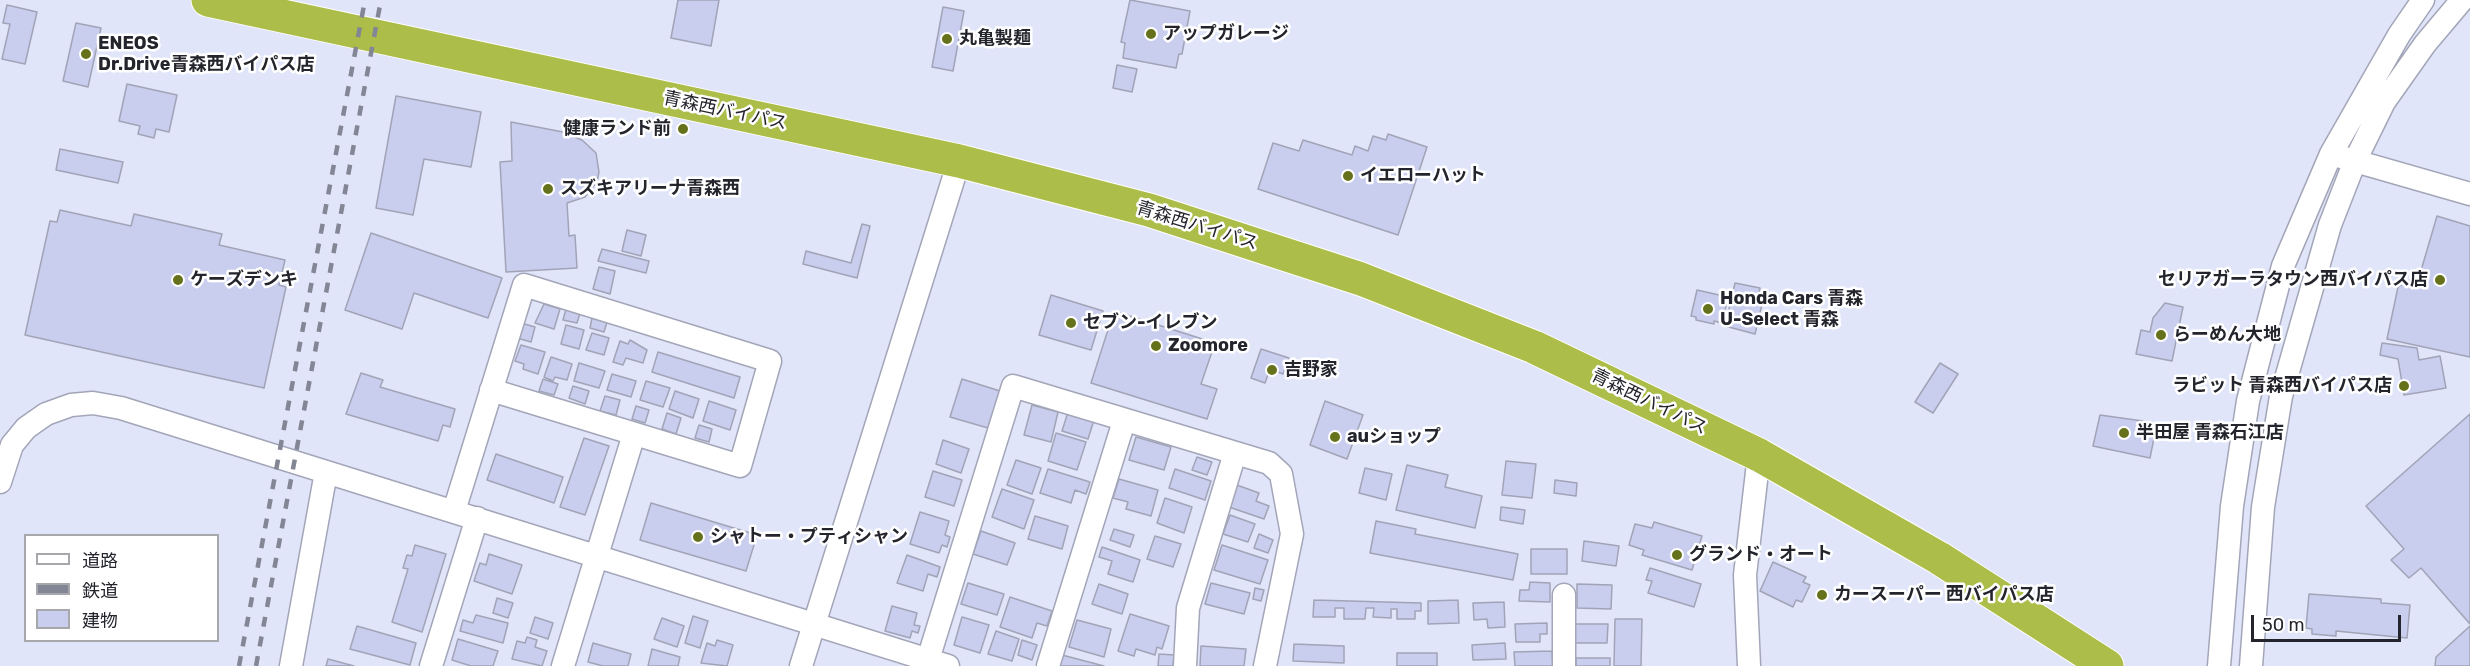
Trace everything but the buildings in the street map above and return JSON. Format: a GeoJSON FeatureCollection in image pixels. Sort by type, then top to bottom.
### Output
{"type":"FeatureCollection","features":[{"type":"Feature","properties":{"kind":"highway","name":"青森西バイパス"},"geometry":{"type":"LineString","coordinates":[[208,0],[959,162],[1149,210],[1361,279],[1534,347],[1759,455],[1940,558],[2092,662]]}},
{"type":"Feature","properties":{"kind":"street"},"geometry":{"type":"LineString","coordinates":[[2219,666],[2232,506],[2248,401],[2283,266],[2331,154],[2399,35],[2423,0]]}},
{"type":"Feature","properties":{"kind":"street"},"geometry":{"type":"LineString","coordinates":[[2252,666],[2263,507],[2281,396],[2330,225],[2355,161],[2384,102],[2425,44],[2462,0]]}},
{"type":"Feature","properties":{"kind":"street"},"geometry":{"type":"LineString","coordinates":[[2331,154],[2470,194]]}},
{"type":"Feature","properties":{"kind":"street"},"geometry":{"type":"LineString","coordinates":[[801,666],[959,162]]}},
{"type":"Feature","properties":{"kind":"street"},"geometry":{"type":"LineString","coordinates":[[454,511],[491,390],[524,285],[770,361],[740,466],[491,390]]}},
{"type":"Feature","properties":{"kind":"street"},"geometry":{"type":"LineString","coordinates":[[0,482],[12,445],[26,428],[46,414],[71,405],[93,403],[121,408],[814,623],[934,664],[1012,386],[1269,463],[1281,474],[1292,534],[1265,666]]}},
{"type":"Feature","properties":{"kind":"street"},"geometry":{"type":"LineString","coordinates":[[1048,666],[1124,421]]}},
{"type":"Feature","properties":{"kind":"street"},"geometry":{"type":"LineString","coordinates":[[563,666],[634,434]]}},
{"type":"Feature","properties":{"kind":"street"},"geometry":{"type":"LineString","coordinates":[[1185,666],[1188,608],[1235,453]]}},
{"type":"Feature","properties":{"kind":"street"},"geometry":{"type":"LineString","coordinates":[[1749,666],[1745,575],[1759,455]]}},
{"type":"Feature","properties":{"kind":"street"},"geometry":{"type":"LineString","coordinates":[[291,666],[326,472]]}},
{"type":"Feature","properties":{"kind":"street"},"geometry":{"type":"LineString","coordinates":[[431,666],[477,518]]}},
{"type":"Feature","properties":{"kind":"street"},"geometry":{"type":"LineString","coordinates":[[1564,595],[1564,666]]}},
{"type":"Feature","properties":{"kind":"railway"},"geometry":{"type":"LineString","coordinates":[[239,666],[365,0]]}},
{"type":"Feature","properties":{"kind":"railway"},"geometry":{"type":"LineString","coordinates":[[256,666],[381,0]]}},
{"type":"Feature","properties":{"kind":"place","name":"アップガレージ"},"geometry":{"type":"Point","coordinates":[1151,34]}},
{"type":"Feature","properties":{"kind":"place","name":"丸亀製麺"},"geometry":{"type":"Point","coordinates":[947,39]}},
{"type":"Feature","properties":{"kind":"place","name":"ENEOS Dr.Drive青森西バイパス店"},"geometry":{"type":"Point","coordinates":[86,54]}},
{"type":"Feature","properties":{"kind":"place","name":"健康ランド前"},"geometry":{"type":"Point","coordinates":[683,129]}},
{"type":"Feature","properties":{"kind":"place","name":"イエローハット"},"geometry":{"type":"Point","coordinates":[1348,176]}},
{"type":"Feature","properties":{"kind":"place","name":"スズキアリーナ青森西"},"geometry":{"type":"Point","coordinates":[548,189]}},
{"type":"Feature","properties":{"kind":"place","name":"ケーズデンキ"},"geometry":{"type":"Point","coordinates":[178,280]}},
{"type":"Feature","properties":{"kind":"place","name":"セリアガーラタウン西バイパス店"},"geometry":{"type":"Point","coordinates":[2440,280]}},
{"type":"Feature","properties":{"kind":"place","name":"Honda Cars 青森 U-Select 青森"},"geometry":{"type":"Point","coordinates":[1708,309]}},
{"type":"Feature","properties":{"kind":"place","name":"セブン-イレブン"},"geometry":{"type":"Point","coordinates":[1071,323]}},
{"type":"Feature","properties":{"kind":"place","name":"らーめん大地"},"geometry":{"type":"Point","coordinates":[2161,335]}},
{"type":"Feature","properties":{"kind":"place","name":"Zoomore"},"geometry":{"type":"Point","coordinates":[1156,346]}},
{"type":"Feature","properties":{"kind":"place","name":"吉野家"},"geometry":{"type":"Point","coordinates":[1272,370]}},
{"type":"Feature","properties":{"kind":"place","name":"ラビット 青森西バイパス店"},"geometry":{"type":"Point","coordinates":[2404,386]}},
{"type":"Feature","properties":{"kind":"place","name":"半田屋 青森石江店"},"geometry":{"type":"Point","coordinates":[2124,433]}},
{"type":"Feature","properties":{"kind":"place","name":"auショップ"},"geometry":{"type":"Point","coordinates":[1335,437]}},
{"type":"Feature","properties":{"kind":"place","name":"シャトー・プティシャン"},"geometry":{"type":"Point","coordinates":[698,537]}},
{"type":"Feature","properties":{"kind":"place","name":"グランド・オート"},"geometry":{"type":"Point","coordinates":[1677,555]}},
{"type":"Feature","properties":{"kind":"place","name":"カースーパー 西バイパス店"},"geometry":{"type":"Point","coordinates":[1822,595]}}]}
